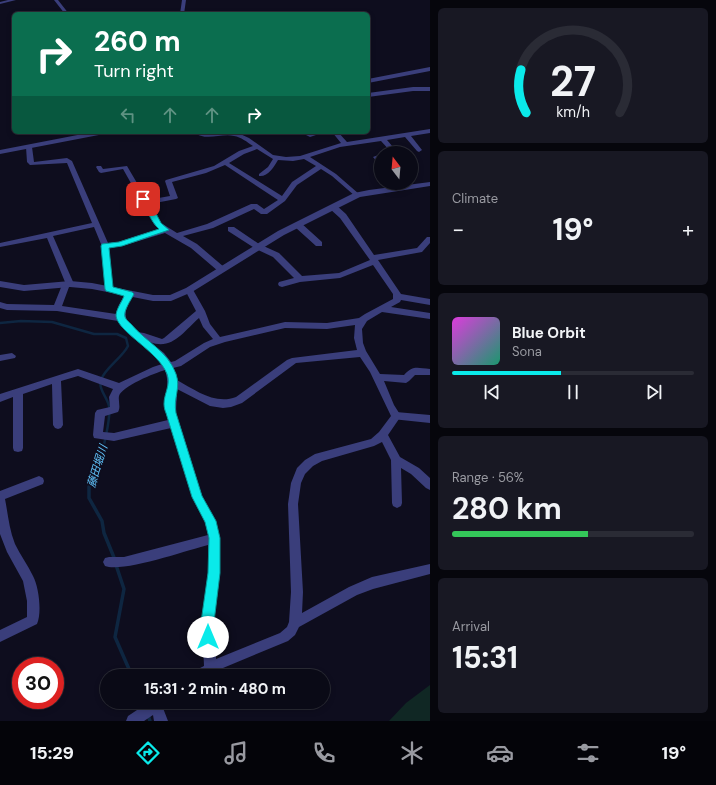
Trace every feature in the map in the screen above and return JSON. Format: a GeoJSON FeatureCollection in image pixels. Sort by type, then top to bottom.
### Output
{"type":"FeatureCollection","features":[{"type":"Feature","properties":{"kind":"street"},"geometry":{"type":"LineString","coordinates":[[0,3],[14,0]]}},
{"type":"Feature","properties":{"kind":"street"},"geometry":{"type":"LineString","coordinates":[[56,0],[65,12]]}},
{"type":"Feature","properties":{"kind":"street"},"geometry":{"type":"LineString","coordinates":[[182,12],[184,0]]}},
{"type":"Feature","properties":{"kind":"street"},"geometry":{"type":"LineString","coordinates":[[370,81],[430,69]]}},
{"type":"Feature","properties":{"kind":"street"},"geometry":{"type":"LineString","coordinates":[[370,95],[413,89],[430,89]]}},
{"type":"Feature","properties":{"kind":"street"},"geometry":{"type":"LineString","coordinates":[[237,134],[247,138],[265,153],[277,158],[306,157],[336,146],[430,132]]}},
{"type":"Feature","properties":{"kind":"street"},"geometry":{"type":"LineString","coordinates":[[0,152],[94,134]]}},
{"type":"Feature","properties":{"kind":"street"},"geometry":{"type":"LineString","coordinates":[[202,134],[214,134]]}},
{"type":"Feature","properties":{"kind":"street"},"geometry":{"type":"LineString","coordinates":[[338,134],[346,144]]}},
{"type":"Feature","properties":{"kind":"street"},"geometry":{"type":"LineString","coordinates":[[407,135],[419,150]]}},
{"type":"Feature","properties":{"kind":"street"},"geometry":{"type":"LineString","coordinates":[[382,138],[389,146]]}},
{"type":"Feature","properties":{"kind":"street"},"geometry":{"type":"LineString","coordinates":[[28,147],[30,162],[32,164],[67,160],[70,162],[105,246],[109,289]]}},
{"type":"Feature","properties":{"kind":"street"},"geometry":{"type":"LineString","coordinates":[[146,202],[174,198],[168,181],[189,176],[224,162],[244,150],[258,147]]}},
{"type":"Feature","properties":{"kind":"street"},"geometry":{"type":"LineString","coordinates":[[306,157],[334,175],[357,196]]}},
{"type":"Feature","properties":{"kind":"street"},"geometry":{"type":"LineString","coordinates":[[261,176],[270,168],[277,158]]}},
{"type":"Feature","properties":{"kind":"street"},"geometry":{"type":"LineString","coordinates":[[224,162],[283,200]]}},
{"type":"Feature","properties":{"kind":"street"},"geometry":{"type":"LineString","coordinates":[[99,167],[101,171],[125,167],[158,224],[165,230],[194,246],[221,269]]}},
{"type":"Feature","properties":{"kind":"street"},"geometry":{"type":"LineString","coordinates":[[176,236],[210,226],[254,206],[264,212],[283,200],[288,191],[299,180],[320,167]]}},
{"type":"Feature","properties":{"kind":"street"},"geometry":{"type":"LineString","coordinates":[[418,185],[430,184]]}},
{"type":"Feature","properties":{"kind":"street"},"geometry":{"type":"LineString","coordinates":[[0,284],[24,288],[68,285],[109,289],[153,298],[171,298],[189,290],[221,269],[298,225],[357,196],[379,190]]}},
{"type":"Feature","properties":{"kind":"street"},"geometry":{"type":"LineString","coordinates":[[333,207],[343,216],[393,287],[397,296],[397,300],[382,310],[367,316],[361,321],[358,327],[358,334],[359,344],[363,353],[377,377],[389,407],[396,416],[430,419]]}},
{"type":"Feature","properties":{"kind":"street"},"geometry":{"type":"LineString","coordinates":[[0,245],[96,224]]}},
{"type":"Feature","properties":{"kind":"street"},"geometry":{"type":"LineString","coordinates":[[298,225],[319,244]]}},
{"type":"Feature","properties":{"kind":"street"},"geometry":{"type":"LineString","coordinates":[[232,229],[276,255],[300,279]]}},
{"type":"Feature","properties":{"kind":"street"},"geometry":{"type":"LineString","coordinates":[[105,246],[119,244],[165,230]]}},
{"type":"Feature","properties":{"kind":"street"},"geometry":{"type":"LineString","coordinates":[[49,235],[68,285],[57,308]]}},
{"type":"Feature","properties":{"kind":"street"},"geometry":{"type":"LineString","coordinates":[[282,284],[300,279],[340,275],[374,260],[419,250],[430,239]]}},
{"type":"Feature","properties":{"kind":"street"},"geometry":{"type":"LineString","coordinates":[[189,290],[201,311],[206,325],[219,341]]}},
{"type":"Feature","properties":{"kind":"street"},"geometry":{"type":"LineString","coordinates":[[121,318],[121,312],[129,294]]}},
{"type":"Feature","properties":{"kind":"street"},"geometry":{"type":"LineString","coordinates":[[397,296],[430,302]]}},
{"type":"Feature","properties":{"kind":"street"},"geometry":{"type":"LineString","coordinates":[[0,305],[7,307],[57,308],[121,318],[135,334],[162,357],[168,366],[174,383],[169,404],[174,423],[197,497],[210,521],[214,538],[214,573],[208,622],[210,669],[284,637],[291,631],[295,622],[297,592],[293,504],[296,483],[301,470],[309,463],[319,458],[374,442],[383,435],[396,416]]}},
{"type":"Feature","properties":{"kind":"street"},"geometry":{"type":"LineString","coordinates":[[382,310],[430,316]]}},
{"type":"Feature","properties":{"kind":"street"},"geometry":{"type":"LineString","coordinates":[[135,334],[144,334],[161,343],[167,341],[201,311]]}},
{"type":"Feature","properties":{"kind":"street"},"geometry":{"type":"LineString","coordinates":[[174,423],[114,437],[98,435],[100,413],[115,409],[114,397],[119,387],[156,369],[178,364],[207,345],[286,325],[327,326],[361,321]]}},
{"type":"Feature","properties":{"kind":"street"},"geometry":{"type":"LineString","coordinates":[[174,383],[213,403],[227,404],[239,400],[290,362],[295,360],[363,353]]}},
{"type":"Feature","properties":{"kind":"street"},"geometry":{"type":"LineString","coordinates":[[0,358],[12,356]]}},
{"type":"Feature","properties":{"kind":"street"},"geometry":{"type":"LineString","coordinates":[[377,377],[406,379],[413,371],[430,372]]}},
{"type":"Feature","properties":{"kind":"street"},"geometry":{"type":"LineString","coordinates":[[0,398],[78,372],[119,387]]}},
{"type":"Feature","properties":{"kind":"street"},"geometry":{"type":"LineString","coordinates":[[56,379],[58,425]]}},
{"type":"Feature","properties":{"kind":"street"},"geometry":{"type":"LineString","coordinates":[[18,392],[18,448]]}},
{"type":"Feature","properties":{"kind":"street"},"geometry":{"type":"LineString","coordinates":[[383,435],[396,460],[397,503]]}},
{"type":"Feature","properties":{"kind":"street"},"geometry":{"type":"LineString","coordinates":[[396,460],[415,471],[430,485]]}},
{"type":"Feature","properties":{"kind":"street"},"geometry":{"type":"LineString","coordinates":[[0,636],[33,620],[33,601],[29,580],[11,548],[6,534],[0,497],[39,481]]}},
{"type":"Feature","properties":{"kind":"street"},"geometry":{"type":"LineString","coordinates":[[109,562],[124,562],[214,538]]}},
{"type":"Feature","properties":{"kind":"street"},"geometry":{"type":"LineString","coordinates":[[295,622],[353,591],[372,584],[430,569]]}},
{"type":"Feature","properties":{"kind":"street"},"geometry":{"type":"LineString","coordinates":[[136,719],[150,709]]}},
{"type":"Feature","properties":{"kind":"street"},"geometry":{"type":"LineString","coordinates":[[157,709],[161,721]]}},
{"type":"Feature","properties":{"kind":"green space"},"geometry":{"type":"Polygon","coordinates":[[[430,685],[430,721],[389,721],[406,703],[430,685]]]}},
{"type":"Feature","properties":{"kind":"waterway","name":"藤田堀川"},"geometry":{"type":"LineString","coordinates":[[0,323],[21,321],[52,322],[94,334],[117,334],[126,338],[128,346],[122,355],[106,372],[100,383],[109,406],[109,418],[98,464]]}},
{"type":"Feature","properties":{"kind":"waterway","name":"藤田堀川"},"geometry":{"type":"LineString","coordinates":[[99,463],[89,487],[89,498],[102,521],[104,533],[115,560]]}},
{"type":"Feature","properties":{"kind":"waterway","name":"藤田堀川"},"geometry":{"type":"LineString","coordinates":[[116,565],[124,589],[115,637],[129,669]]}},
{"type":"Feature","properties":{"kind":"waterway","name":"藤田堀川"},"geometry":{"type":"LineString","coordinates":[[148,715],[150,721]]}},
{"type":"Feature","properties":{"kind":"route"},"geometry":{"type":"LineString","coordinates":[[143,199],[158,224],[165,230],[119,244],[105,246],[109,289],[129,294],[121,312],[121,318],[131,330],[162,357],[171,373],[174,383],[169,404],[171,413],[197,497],[210,521],[214,538],[215,560],[208,622],[208,637]]}}]}
